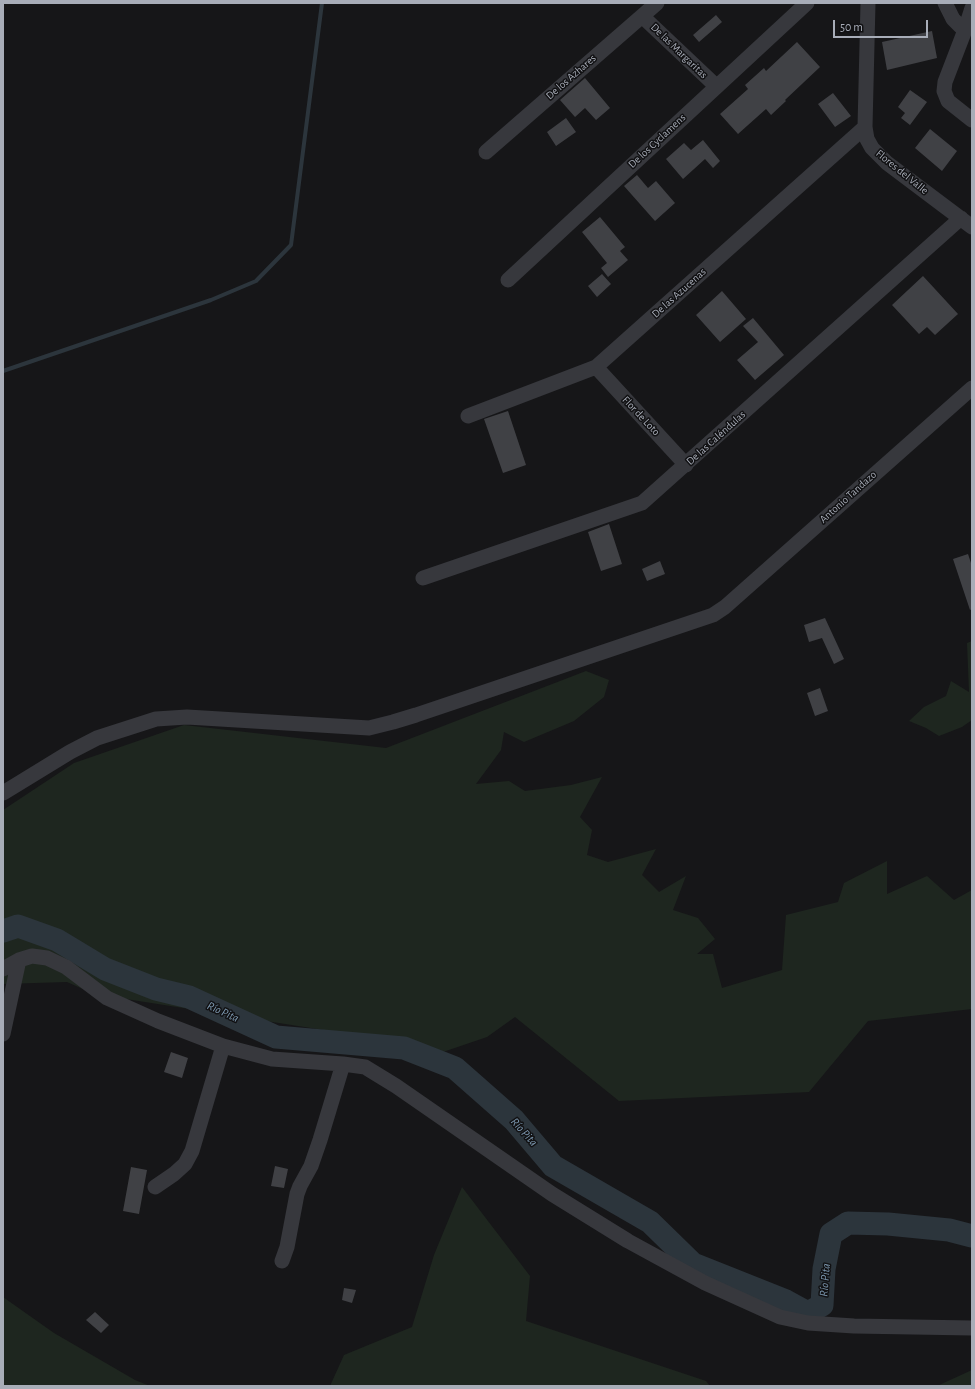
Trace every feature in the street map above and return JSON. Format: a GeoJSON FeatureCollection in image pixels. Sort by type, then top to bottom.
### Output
{"type":"FeatureCollection","features":[{"type":"Feature","properties":{"kind":"street","name":"De los Azhares"},"geometry":{"type":"LineString","coordinates":[[486,152],[656,3]]}},
{"type":"Feature","properties":{"kind":"street","name":"De los Cyclamens"},"geometry":{"type":"LineString","coordinates":[[508,280],[807,3]]}},
{"type":"Feature","properties":{"kind":"street","name":"Flores del Valle"},"geometry":{"type":"LineString","coordinates":[[868,3],[865,127],[867,139],[872,148],[887,163],[966,222]]}},
{"type":"Feature","properties":{"kind":"street"},"geometry":{"type":"LineString","coordinates":[[945,3],[952,19],[969,27]]}},
{"type":"Feature","properties":{"kind":"street"},"geometry":{"type":"LineString","coordinates":[[972,8],[969,27],[944,82],[944,91],[948,101],[972,120]]}},
{"type":"Feature","properties":{"kind":"street","name":"De las Margaritas"},"geometry":{"type":"LineString","coordinates":[[642,16],[716,86]]}},
{"type":"Feature","properties":{"kind":"street","name":"De las Azucenas"},"geometry":{"type":"LineString","coordinates":[[468,416],[596,367],[865,127]]}},
{"type":"Feature","properties":{"kind":"street","name":"De las Caléndulas"},"geometry":{"type":"LineString","coordinates":[[423,578],[638,505],[966,222]]}},
{"type":"Feature","properties":{"kind":"street","name":"Flor de Loto"},"geometry":{"type":"LineString","coordinates":[[596,367],[686,464]]}},
{"type":"Feature","properties":{"kind":"street","name":"Antonio Tandazo"},"geometry":{"type":"LineString","coordinates":[[3,793],[96,738],[156,719],[187,717],[369,728],[408,717],[713,615],[725,607],[972,388]]}},
{"type":"Feature","properties":{"kind":"street"},"geometry":{"type":"LineString","coordinates":[[3,969],[19,960],[32,956],[47,958],[66,967],[107,998],[158,1021],[223,1046],[272,1058],[365,1067],[396,1086],[552,1194],[628,1241],[705,1283],[780,1317],[808,1323],[854,1326],[972,1328]]}},
{"type":"Feature","properties":{"kind":"street"},"geometry":{"type":"LineString","coordinates":[[3,1034],[19,960]]}},
{"type":"Feature","properties":{"kind":"street"},"geometry":{"type":"LineString","coordinates":[[154,1187],[174,1174],[185,1164],[192,1151],[223,1046]]}},
{"type":"Feature","properties":{"kind":"street"},"geometry":{"type":"LineString","coordinates":[[282,1261],[287,1247],[297,1194],[311,1166],[343,1064]]}},
{"type":"Feature","properties":{"kind":"shaded area"},"geometry":{"type":"Polygon","coordinates":[[[972,641],[972,720],[962,727],[939,736],[926,728],[909,721],[924,707],[946,696],[951,681],[969,692],[967,643],[972,641]]]}},
{"type":"Feature","properties":{"kind":"shaded area"},"geometry":{"type":"Polygon","coordinates":[[[586,671],[609,680],[604,697],[574,721],[524,742],[504,732],[501,750],[476,784],[509,781],[525,791],[571,785],[602,777],[580,817],[592,830],[587,855],[608,862],[656,849],[642,875],[659,892],[686,876],[673,910],[698,918],[715,939],[697,954],[713,954],[722,988],[782,970],[786,915],[838,902],[844,883],[887,861],[887,894],[927,876],[954,900],[972,890],[972,1009],[868,1021],[809,1092],[619,1101],[515,1017],[487,1037],[443,1052],[400,1042],[94,994],[67,982],[3,984],[3,810],[74,763],[184,725],[386,748],[586,671]]]}},
{"type":"Feature","properties":{"kind":"shaded area"},"geometry":{"type":"Polygon","coordinates":[[[462,1187],[530,1276],[526,1321],[706,1381],[710,1386],[330,1386],[344,1355],[412,1327],[434,1255],[462,1187]]]}},
{"type":"Feature","properties":{"kind":"shaded area"},"geometry":{"type":"Polygon","coordinates":[[[3,1297],[54,1333],[135,1380],[150,1386],[3,1386],[3,1297]]]}},
{"type":"Feature","properties":{"kind":"shaded area"},"geometry":{"type":"Polygon","coordinates":[[[972,1370],[972,1386],[937,1386],[972,1370]]]}},
{"type":"Feature","properties":{"kind":"building"},"geometry":{"type":"Polygon","coordinates":[[[716,15],[722,22],[699,42],[693,35],[716,15]]]}},
{"type":"Feature","properties":{"kind":"building"},"geometry":{"type":"Polygon","coordinates":[[[932,31],[937,58],[887,70],[882,42],[932,31]]]}},
{"type":"Feature","properties":{"kind":"building"},"geometry":{"type":"Polygon","coordinates":[[[797,42],[820,67],[771,115],[766,109],[738,134],[720,114],[748,89],[745,85],[764,68],[766,71],[797,42]]]}},
{"type":"Feature","properties":{"kind":"building"},"geometry":{"type":"Polygon","coordinates":[[[585,78],[610,108],[596,120],[585,108],[575,117],[560,100],[585,78]]]}},
{"type":"Feature","properties":{"kind":"building"},"geometry":{"type":"Polygon","coordinates":[[[910,90],[927,102],[910,125],[901,118],[905,113],[898,107],[910,90]]]}},
{"type":"Feature","properties":{"kind":"building"},"geometry":{"type":"Polygon","coordinates":[[[833,93],[851,116],[835,127],[818,104],[833,93]]]}},
{"type":"Feature","properties":{"kind":"building"},"geometry":{"type":"Polygon","coordinates":[[[566,118],[576,132],[556,146],[547,132],[566,118]]]}},
{"type":"Feature","properties":{"kind":"building"},"geometry":{"type":"Polygon","coordinates":[[[930,129],[957,151],[942,171],[915,148],[930,129]]]}},
{"type":"Feature","properties":{"kind":"building"},"geometry":{"type":"Polygon","coordinates":[[[703,140],[720,161],[713,168],[705,159],[683,179],[666,159],[684,143],[691,150],[703,140]]]}},
{"type":"Feature","properties":{"kind":"building"},"geometry":{"type":"Polygon","coordinates":[[[637,175],[648,188],[656,181],[675,203],[655,221],[624,186],[637,175]]]}},
{"type":"Feature","properties":{"kind":"building"},"geometry":{"type":"Polygon","coordinates":[[[600,217],[625,247],[620,251],[628,260],[608,277],[601,268],[607,263],[582,232],[600,217]]]}},
{"type":"Feature","properties":{"kind":"building"},"geometry":{"type":"Polygon","coordinates":[[[602,274],[611,284],[597,297],[588,286],[602,274]]]}},
{"type":"Feature","properties":{"kind":"building"},"geometry":{"type":"Polygon","coordinates":[[[923,276],[958,314],[935,335],[927,327],[919,334],[892,305],[923,276]]]}},
{"type":"Feature","properties":{"kind":"building"},"geometry":{"type":"Polygon","coordinates":[[[722,291],[746,319],[720,342],[696,315],[722,291]]]}},
{"type":"Feature","properties":{"kind":"building"},"geometry":{"type":"Polygon","coordinates":[[[753,318],[784,355],[755,380],[737,360],[758,342],[743,326],[753,318]]]}},
{"type":"Feature","properties":{"kind":"building"},"geometry":{"type":"Polygon","coordinates":[[[508,411],[526,465],[503,473],[484,419],[508,411]]]}},
{"type":"Feature","properties":{"kind":"building"},"geometry":{"type":"Polygon","coordinates":[[[609,524],[622,564],[601,571],[588,532],[609,524]]]}},
{"type":"Feature","properties":{"kind":"building"},"geometry":{"type":"Polygon","coordinates":[[[968,554],[972,566],[972,609],[970,610],[953,559],[968,554]]]}},
{"type":"Feature","properties":{"kind":"building"},"geometry":{"type":"Polygon","coordinates":[[[660,561],[665,574],[647,581],[642,569],[660,561]]]}},
{"type":"Feature","properties":{"kind":"building"},"geometry":{"type":"Polygon","coordinates":[[[825,618],[844,659],[834,664],[822,638],[809,642],[804,625],[825,618]]]}},
{"type":"Feature","properties":{"kind":"building"},"geometry":{"type":"Polygon","coordinates":[[[820,688],[828,711],[815,716],[807,693],[820,688]]]}},
{"type":"Feature","properties":{"kind":"building"},"geometry":{"type":"Polygon","coordinates":[[[171,1052],[188,1058],[182,1078],[164,1072],[171,1052]]]}},
{"type":"Feature","properties":{"kind":"building"},"geometry":{"type":"Polygon","coordinates":[[[275,1166],[288,1169],[284,1188],[271,1186],[275,1166]]]}},
{"type":"Feature","properties":{"kind":"building"},"geometry":{"type":"Polygon","coordinates":[[[131,1167],[147,1170],[139,1214],[123,1211],[131,1167]]]}},
{"type":"Feature","properties":{"kind":"building"},"geometry":{"type":"Polygon","coordinates":[[[344,1288],[356,1290],[352,1303],[342,1300],[344,1288]]]}},
{"type":"Feature","properties":{"kind":"building"},"geometry":{"type":"Polygon","coordinates":[[[95,1312],[109,1325],[101,1333],[86,1320],[95,1312]]]}},
{"type":"Feature","properties":{"kind":"waterway"},"geometry":{"type":"LineString","coordinates":[[3,371],[211,300],[256,281],[291,245],[322,3]]}},
{"type":"Feature","properties":{"kind":"waterway","name":"Río Pita"},"geometry":{"type":"LineString","coordinates":[[3,931],[18,926],[57,940],[105,969],[156,989],[189,997],[276,1037],[404,1048],[455,1068],[514,1120],[553,1166],[650,1222],[693,1264],[786,1301],[808,1313],[822,1305],[824,1269],[831,1234],[848,1223],[888,1224],[949,1230],[972,1236]]}}]}
